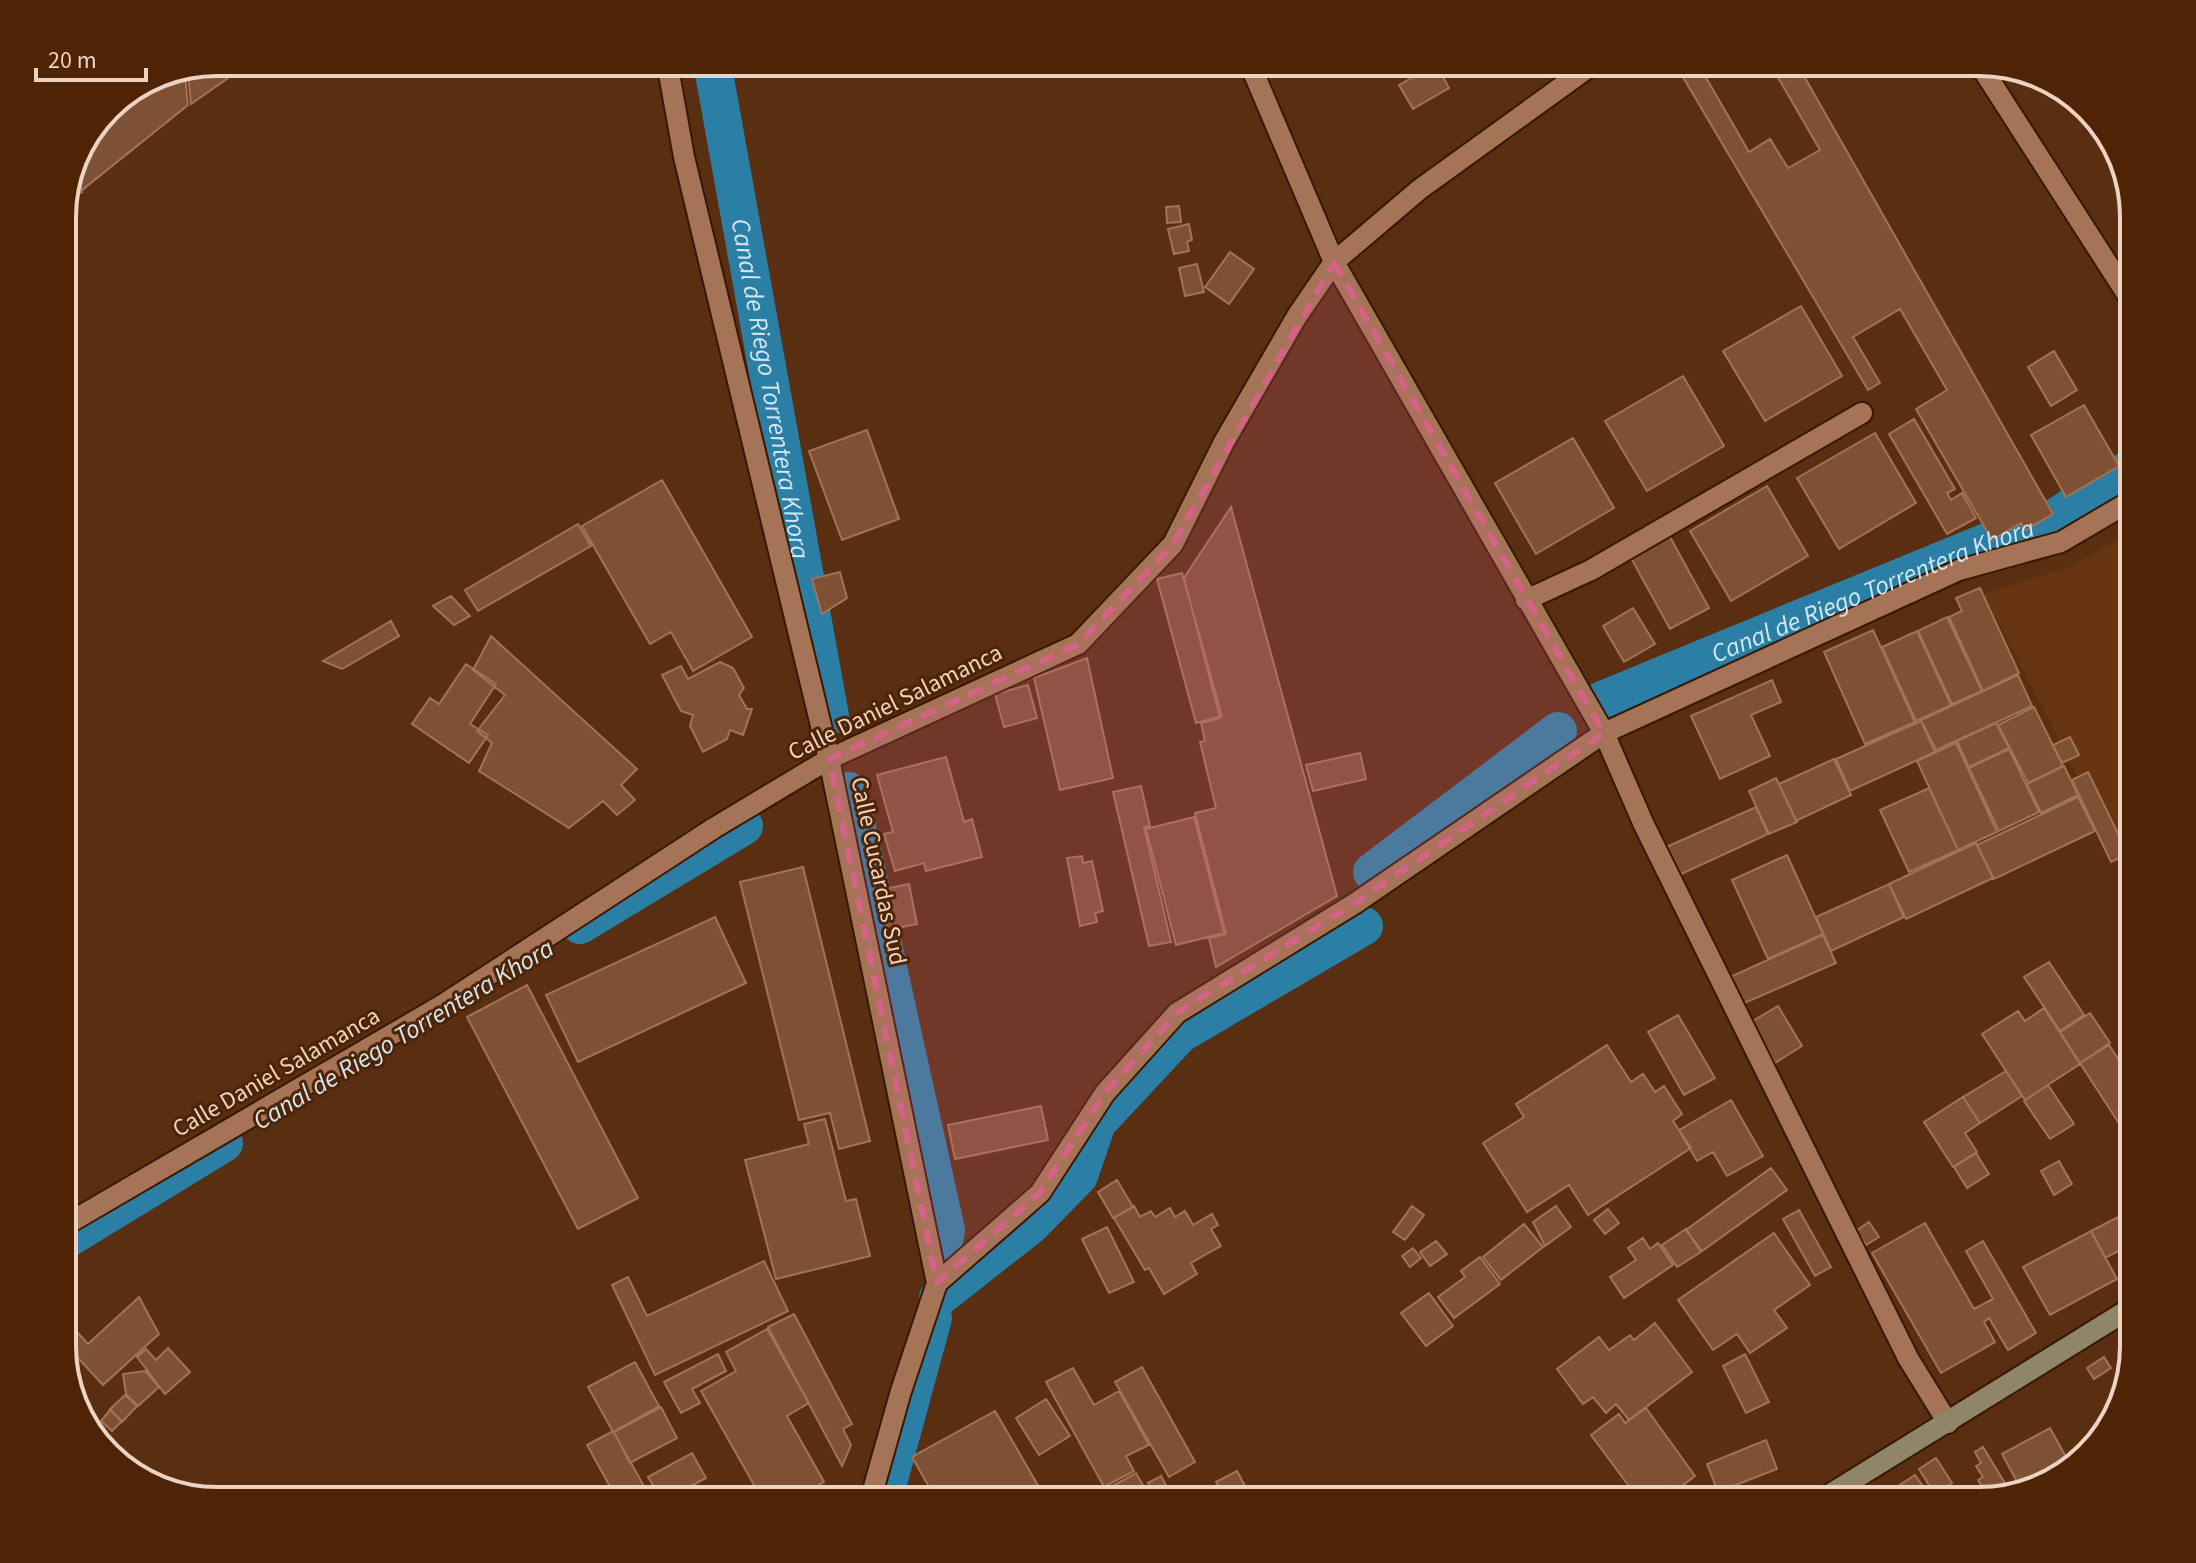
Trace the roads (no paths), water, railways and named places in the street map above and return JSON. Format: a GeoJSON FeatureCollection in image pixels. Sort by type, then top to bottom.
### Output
{"type":"FeatureCollection","features":[{"type":"Feature","properties":{"kind":"main road"},"geometry":{"type":"LineString","coordinates":[[1842,1487],[2120,1315]]}},
{"type":"Feature","properties":{"kind":"street","name":"Calle Cucardas Sud"},"geometry":{"type":"LineString","coordinates":[[670,76],[688,173],[829,759],[937,1283]]}},
{"type":"Feature","properties":{"kind":"street"},"geometry":{"type":"LineString","coordinates":[[1255,76],[1334,262],[1604,733],[1651,839],[1908,1358],[1948,1423]]}},
{"type":"Feature","properties":{"kind":"street","name":"Calle Daniel Salamanca"},"geometry":{"type":"LineString","coordinates":[[76,1219],[444,1004],[714,828],[829,759],[1078,644],[1173,544],[1224,442],[1297,316],[1334,262],[1420,189],[1577,76]]}},
{"type":"Feature","properties":{"kind":"street"},"geometry":{"type":"LineString","coordinates":[[1987,76],[2120,283]]}},
{"type":"Feature","properties":{"kind":"street"},"geometry":{"type":"LineString","coordinates":[[1526,600],[1591,570],[1862,413]]}},
{"type":"Feature","properties":{"kind":"street"},"geometry":{"type":"LineString","coordinates":[[874,1487],[901,1391],[937,1283],[1040,1193],[1105,1093],[1177,1013],[1354,904],[1604,733],[1959,570],[2061,542],[2120,507]]}},
{"type":"Feature","properties":{"kind":"waterway","name":"Canal de Riego Torrentera Khora"},"geometry":{"type":"LineString","coordinates":[[715,76],[830,716]]}},
{"type":"Feature","properties":{"kind":"waterway","name":"Canal de Riego Torrentera Khora"},"geometry":{"type":"LineString","coordinates":[[1602,700],[1984,543],[2050,521],[2120,475]]}},
{"type":"Feature","properties":{"kind":"waterway","name":"Canal de Riego Torrentera Khora"},"geometry":{"type":"LineString","coordinates":[[1372,872],[1558,731]]}},
{"type":"Feature","properties":{"kind":"waterway","name":"Canal de Riego Torrentera Khora"},"geometry":{"type":"LineString","coordinates":[[849,791],[946,1230],[944,1241]]}},
{"type":"Feature","properties":{"kind":"waterway","name":"Canal de Riego Torrentera Khora"},"geometry":{"type":"LineString","coordinates":[[580,925],[744,826]]}},
{"type":"Feature","properties":{"kind":"waterway","name":"Canal de Riego Torrentera Khora"},"geometry":{"type":"LineString","coordinates":[[938,1298],[1031,1225],[1079,1176],[1097,1123],[1180,1034],[1364,926]]}},
{"type":"Feature","properties":{"kind":"waterway","name":"Canal de Riego Torrentera Khora"},"geometry":{"type":"LineString","coordinates":[[76,1233],[224,1143]]}},
{"type":"Feature","properties":{"kind":"waterway","name":"Canal de Riego Torrentera Khora"},"geometry":{"type":"LineString","coordinates":[[887,1487],[933,1318]]}}]}
